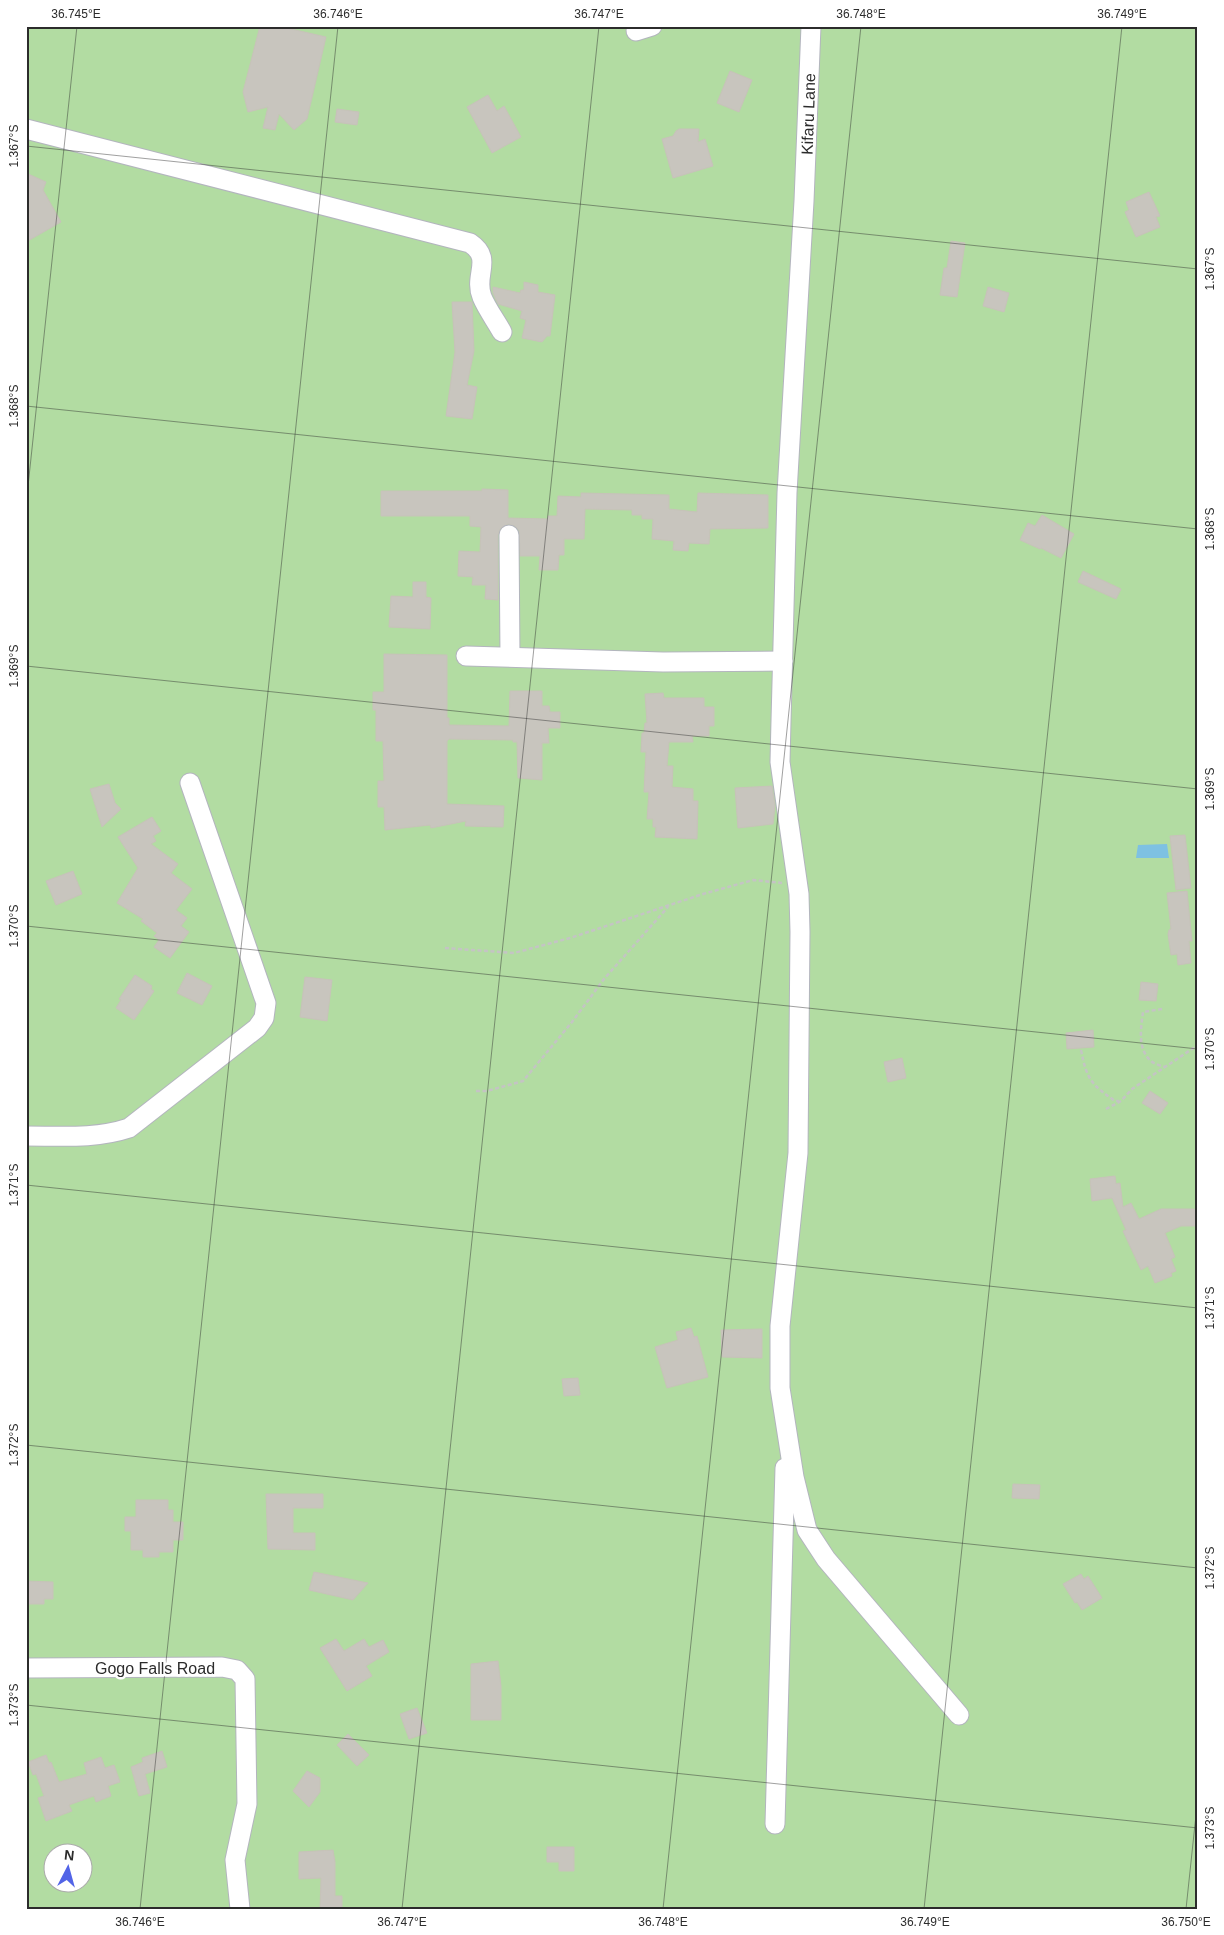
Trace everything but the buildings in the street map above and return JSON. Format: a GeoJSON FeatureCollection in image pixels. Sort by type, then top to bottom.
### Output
{"type":"FeatureCollection","features":[{"type":"Feature","properties":{"kind":"street","name":"Kifaru Lane"},"geometry":{"type":"LineString","coordinates":[[786,1426],[780,1388],[780,1326],[798,1153],[800,932],[798,885],[780,762],[787,493],[804,201],[810,26]]}},
{"type":"Feature","properties":{"kind":"street"},"geometry":{"type":"LineString","coordinates":[[26,129],[470,243],[479,249],[482,258],[479,280],[481,296],[502,332]]}},
{"type":"Feature","properties":{"kind":"street"},"geometry":{"type":"LineString","coordinates":[[509,535],[510,656]]}},
{"type":"Feature","properties":{"kind":"street"},"geometry":{"type":"LineString","coordinates":[[466,656],[663,662],[783,661]]}},
{"type":"Feature","properties":{"kind":"street"},"geometry":{"type":"LineString","coordinates":[[26,1136],[95,1136],[113,1134],[129,1128],[257,1028],[264,1018],[266,1003],[190,783]]}},
{"type":"Feature","properties":{"kind":"street"},"geometry":{"type":"LineString","coordinates":[[786,1426],[796,1486],[808,1530],[815,1544],[959,1714]]}},
{"type":"Feature","properties":{"kind":"street"},"geometry":{"type":"LineString","coordinates":[[775,1824],[786,1426]]}},
{"type":"Feature","properties":{"kind":"street","name":"Gogo Falls Road"},"geometry":{"type":"LineString","coordinates":[[26,1668],[195,1666],[222,1667],[237,1670],[244,1679],[247,1804],[235,1860],[240,1909]]}},
{"type":"Feature","properties":{"kind":"path"},"geometry":{"type":"LineString","coordinates":[[445,948],[514,953],[570,938],[703,894],[753,880],[798,885]]}},
{"type":"Feature","properties":{"kind":"path"},"geometry":{"type":"LineString","coordinates":[[476,1091],[487,1091],[523,1081],[572,1022],[604,979],[668,906]]}},
{"type":"Feature","properties":{"kind":"path"},"geometry":{"type":"LineString","coordinates":[[1162,1009],[1144,1012],[1140,1034],[1144,1052],[1152,1062],[1166,1067]]}},
{"type":"Feature","properties":{"kind":"path"},"geometry":{"type":"LineString","coordinates":[[1106,1109],[1121,1101],[1132,1089],[1198,1045]]}},
{"type":"Feature","properties":{"kind":"path"},"geometry":{"type":"LineString","coordinates":[[1081,1050],[1084,1066],[1093,1085],[1115,1101],[1121,1101]]}},
{"type":"Feature","properties":{"kind":"green space"},"geometry":{"type":"Polygon","coordinates":[[[26,26],[1198,26],[1198,1909],[26,1909],[26,26]]]}},
{"type":"Feature","properties":{"kind":"water"},"geometry":{"type":"Polygon","coordinates":[[[1167,844],[1169,858],[1136,858],[1138,845],[1167,844]]]}}]}
